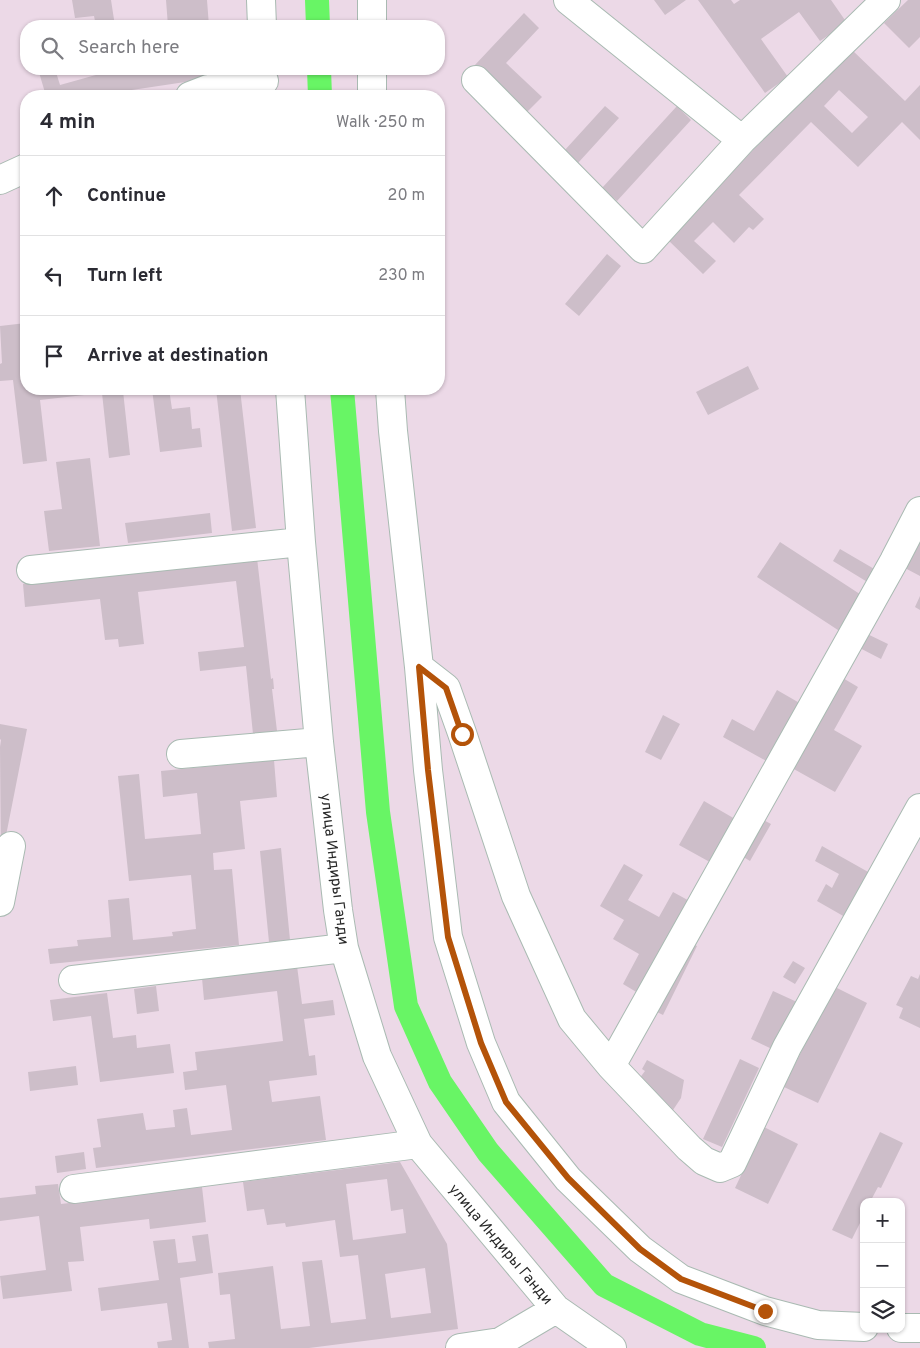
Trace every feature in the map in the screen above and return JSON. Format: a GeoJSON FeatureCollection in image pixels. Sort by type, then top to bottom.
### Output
{"type":"FeatureCollection","features":[{"type":"Feature","properties":{"kind":"street"},"geometry":{"type":"LineString","coordinates":[[261,0],[262,20]]}},
{"type":"Feature","properties":{"kind":"street"},"geometry":{"type":"LineString","coordinates":[[372,0],[372,20]]}},
{"type":"Feature","properties":{"kind":"street"},"geometry":{"type":"LineString","coordinates":[[568,0],[742,140]]}},
{"type":"Feature","properties":{"kind":"street"},"geometry":{"type":"LineString","coordinates":[[476,80],[643,249],[742,140],[886,0]]}},
{"type":"Feature","properties":{"kind":"street"},"geometry":{"type":"LineString","coordinates":[[372,75],[372,90]]}},
{"type":"Feature","properties":{"kind":"street"},"geometry":{"type":"LineString","coordinates":[[205,90],[264,82]]}},
{"type":"Feature","properties":{"kind":"street"},"geometry":{"type":"LineString","coordinates":[[0,180],[20,171]]}},
{"type":"Feature","properties":{"kind":"street","name":"улица Индиры Ганди"},"geometry":{"type":"LineString","coordinates":[[290,395],[301,542],[319,742],[338,910],[344,948],[377,1056],[418,1144],[556,1309],[612,1348]]}},
{"type":"Feature","properties":{"kind":"street"},"geometry":{"type":"LineString","coordinates":[[390,395],[428,770],[448,937],[481,1043],[506,1102],[568,1178],[640,1249],[681,1279],[765,1311],[818,1325],[860,1327]]}},
{"type":"Feature","properties":{"kind":"street"},"geometry":{"type":"LineString","coordinates":[[611,1066],[894,561],[920,511]]}},
{"type":"Feature","properties":{"kind":"street"},"geometry":{"type":"LineString","coordinates":[[31,570],[301,542]]}},
{"type":"Feature","properties":{"kind":"street"},"geometry":{"type":"LineString","coordinates":[[419,667],[446,688],[516,896],[572,1018],[611,1066],[689,1148],[704,1161],[720,1168],[732,1164],[787,1048],[920,808]]}},
{"type":"Feature","properties":{"kind":"street"},"geometry":{"type":"LineString","coordinates":[[180,754],[319,742]]}},
{"type":"Feature","properties":{"kind":"street"},"geometry":{"type":"LineString","coordinates":[[0,902],[11,846]]}},
{"type":"Feature","properties":{"kind":"street"},"geometry":{"type":"LineString","coordinates":[[73,980],[344,948]]}},
{"type":"Feature","properties":{"kind":"street"},"geometry":{"type":"LineString","coordinates":[[74,1189],[418,1144]]}},
{"type":"Feature","properties":{"kind":"street"},"geometry":{"type":"LineString","coordinates":[[460,1348],[500,1342],[556,1309]]}},
{"type":"Feature","properties":{"kind":"street"},"geometry":{"type":"LineString","coordinates":[[905,1328],[920,1328]]}},
{"type":"Feature","properties":{"kind":"building"},"geometry":{"type":"Polygon","coordinates":[[[72,0],[111,0],[114,20],[95,20],[94,16],[75,18],[72,0]]]}},
{"type":"Feature","properties":{"kind":"building"},"geometry":{"type":"Polygon","coordinates":[[[166,0],[207,0],[209,20],[168,20],[166,0]]]}},
{"type":"Feature","properties":{"kind":"building"},"geometry":{"type":"Polygon","coordinates":[[[654,0],[686,0],[665,15],[654,0]]]}},
{"type":"Feature","properties":{"kind":"building"},"geometry":{"type":"Polygon","coordinates":[[[698,0],[731,0],[734,4],[740,0],[831,0],[847,23],[820,41],[799,12],[761,39],[788,77],[765,93],[698,0]]]}},
{"type":"Feature","properties":{"kind":"building"},"geometry":{"type":"Polygon","coordinates":[[[908,0],[920,0],[920,37],[909,48],[884,23],[908,0]]]}},
{"type":"Feature","properties":{"kind":"building"},"geometry":{"type":"Polygon","coordinates":[[[524,13],[539,28],[506,63],[542,97],[525,114],[474,66],[524,13]]]}},
{"type":"Feature","properties":{"kind":"building"},"geometry":{"type":"Polygon","coordinates":[[[851,49],[905,101],[920,85],[920,140],[902,122],[858,167],[811,122],[739,195],[764,219],[753,230],[749,227],[734,243],[713,222],[694,241],[716,261],[703,274],[667,239],[851,49]],[[839,90],[824,106],[852,133],[868,117],[839,90]]]}},
{"type":"Feature","properties":{"kind":"building"},"geometry":{"type":"Polygon","coordinates":[[[40,75],[57,75],[60,85],[96,75],[212,75],[212,78],[132,90],[44,90],[40,75]]]}},
{"type":"Feature","properties":{"kind":"building"},"geometry":{"type":"Polygon","coordinates":[[[605,106],[619,118],[578,163],[564,151],[605,106]]]}},
{"type":"Feature","properties":{"kind":"building"},"geometry":{"type":"Polygon","coordinates":[[[677,106],[691,120],[617,201],[602,188],[677,106]]]}},
{"type":"Feature","properties":{"kind":"building"},"geometry":{"type":"Polygon","coordinates":[[[607,254],[621,266],[579,316],[565,304],[607,254]]]}},
{"type":"Feature","properties":{"kind":"building"},"geometry":{"type":"Polygon","coordinates":[[[20,324],[20,395],[84,395],[40,400],[47,461],[23,464],[13,380],[0,381],[0,364],[2,363],[0,326],[20,324]]]}},
{"type":"Feature","properties":{"kind":"building"},"geometry":{"type":"Polygon","coordinates":[[[748,366],[759,389],[708,415],[696,392],[748,366]]]}},
{"type":"Feature","properties":{"kind":"building"},"geometry":{"type":"Polygon","coordinates":[[[102,395],[123,395],[130,455],[109,458],[102,395]]]}},
{"type":"Feature","properties":{"kind":"building"},"geometry":{"type":"Polygon","coordinates":[[[153,395],[170,395],[172,409],[190,407],[192,429],[200,428],[202,447],[160,452],[153,395]]]}},
{"type":"Feature","properties":{"kind":"building"},"geometry":{"type":"Polygon","coordinates":[[[217,395],[241,395],[256,528],[232,531],[217,395]]]}},
{"type":"Feature","properties":{"kind":"building"},"geometry":{"type":"Polygon","coordinates":[[[90,458],[100,546],[49,551],[44,511],[62,509],[56,462],[90,458]]]}},
{"type":"Feature","properties":{"kind":"building"},"geometry":{"type":"Polygon","coordinates":[[[210,513],[212,533],[128,543],[125,523],[210,513]]]}},
{"type":"Feature","properties":{"kind":"building"},"geometry":{"type":"Polygon","coordinates":[[[920,532],[920,576],[903,567],[920,532]]]}},
{"type":"Feature","properties":{"kind":"building"},"geometry":{"type":"Polygon","coordinates":[[[780,542],[869,600],[841,632],[757,577],[780,542]]]}},
{"type":"Feature","properties":{"kind":"building"},"geometry":{"type":"Polygon","coordinates":[[[840,549],[876,570],[869,583],[833,561],[840,549]]]}},
{"type":"Feature","properties":{"kind":"building"},"geometry":{"type":"Polygon","coordinates":[[[257,558],[271,679],[273,678],[274,689],[272,689],[277,731],[253,734],[246,666],[200,671],[198,652],[244,647],[236,581],[138,592],[144,644],[119,647],[118,639],[105,640],[100,599],[25,607],[23,584],[257,558]]]}},
{"type":"Feature","properties":{"kind":"building"},"geometry":{"type":"Polygon","coordinates":[[[920,596],[920,610],[915,607],[920,596]]]}},
{"type":"Feature","properties":{"kind":"building"},"geometry":{"type":"Polygon","coordinates":[[[859,630],[888,644],[881,659],[852,644],[859,630]]]}},
{"type":"Feature","properties":{"kind":"building"},"geometry":{"type":"Polygon","coordinates":[[[836,674],[858,687],[834,730],[862,746],[835,792],[792,768],[836,674]]]}},
{"type":"Feature","properties":{"kind":"building"},"geometry":{"type":"Polygon","coordinates":[[[777,690],[803,705],[770,763],[723,737],[732,719],[754,731],[777,690]]]}},
{"type":"Feature","properties":{"kind":"building"},"geometry":{"type":"Polygon","coordinates":[[[663,715],[680,724],[661,760],[645,752],[663,715]]]}},
{"type":"Feature","properties":{"kind":"building"},"geometry":{"type":"Polygon","coordinates":[[[0,724],[27,729],[1,861],[1,740],[0,724]]]}},
{"type":"Feature","properties":{"kind":"building"},"geometry":{"type":"Polygon","coordinates":[[[274,760],[277,797],[240,801],[245,849],[213,853],[214,870],[232,869],[239,945],[50,964],[48,949],[78,946],[77,940],[111,937],[108,900],[129,898],[133,940],[173,936],[172,932],[196,929],[191,875],[129,881],[118,776],[139,774],[145,839],[201,834],[197,793],[163,797],[161,771],[274,760]]]}},
{"type":"Feature","properties":{"kind":"building"},"geometry":{"type":"Polygon","coordinates":[[[704,801],[742,823],[717,866],[679,845],[704,801]]]}},
{"type":"Feature","properties":{"kind":"building"},"geometry":{"type":"Polygon","coordinates":[[[758,817],[771,824],[750,861],[737,853],[758,817]]]}},
{"type":"Feature","properties":{"kind":"building"},"geometry":{"type":"Polygon","coordinates":[[[822,846],[870,873],[845,917],[817,901],[826,884],[832,888],[839,874],[815,861],[822,846]]]}},
{"type":"Feature","properties":{"kind":"building"},"geometry":{"type":"Polygon","coordinates":[[[281,848],[290,940],[269,942],[260,851],[281,848]]]}},
{"type":"Feature","properties":{"kind":"building"},"geometry":{"type":"Polygon","coordinates":[[[624,864],[643,875],[628,900],[659,917],[673,892],[695,904],[643,996],[623,984],[639,954],[613,939],[624,920],[600,906],[624,864]]]}},
{"type":"Feature","properties":{"kind":"building"},"geometry":{"type":"Polygon","coordinates":[[[687,941],[697,946],[663,1015],[651,1009],[687,941]]]}},
{"type":"Feature","properties":{"kind":"building"},"geometry":{"type":"Polygon","coordinates":[[[793,961],[805,968],[795,984],[783,977],[793,961]]]}},
{"type":"Feature","properties":{"kind":"building"},"geometry":{"type":"Polygon","coordinates":[[[297,966],[302,1004],[333,1000],[335,1015],[304,1019],[309,1056],[315,1055],[317,1075],[269,1081],[272,1102],[320,1096],[326,1140],[96,1168],[93,1148],[101,1147],[97,1119],[143,1113],[146,1130],[175,1127],[173,1110],[187,1108],[191,1135],[232,1130],[226,1085],[185,1090],[183,1072],[197,1070],[195,1052],[283,1041],[277,991],[204,1000],[202,978],[297,966]]]}},
{"type":"Feature","properties":{"kind":"building"},"geometry":{"type":"Polygon","coordinates":[[[920,974],[920,1028],[899,1018],[903,1008],[896,1005],[911,976],[918,979],[920,974]]]}},
{"type":"Feature","properties":{"kind":"building"},"geometry":{"type":"Polygon","coordinates":[[[156,986],[159,1011],[137,1014],[134,989],[156,986]]]}},
{"type":"Feature","properties":{"kind":"building"},"geometry":{"type":"Polygon","coordinates":[[[833,986],[867,1003],[818,1103],[784,1087],[833,986]]]}},
{"type":"Feature","properties":{"kind":"building"},"geometry":{"type":"Polygon","coordinates":[[[773,991],[797,1002],[774,1050],[751,1039],[773,991]]]}},
{"type":"Feature","properties":{"kind":"building"},"geometry":{"type":"Polygon","coordinates":[[[107,993],[113,1038],[136,1035],[137,1048],[170,1044],[174,1073],[100,1082],[91,1016],[53,1021],[50,1000],[107,993]]]}},
{"type":"Feature","properties":{"kind":"building"},"geometry":{"type":"Polygon","coordinates":[[[740,1059],[759,1068],[722,1147],[703,1139],[740,1059]]]}},
{"type":"Feature","properties":{"kind":"building"},"geometry":{"type":"Polygon","coordinates":[[[647,1060],[684,1080],[681,1098],[673,1110],[639,1079],[645,1071],[642,1069],[647,1060]]]}},
{"type":"Feature","properties":{"kind":"building"},"geometry":{"type":"Polygon","coordinates":[[[76,1066],[78,1085],[30,1091],[28,1072],[76,1066]]]}},
{"type":"Feature","properties":{"kind":"building"},"geometry":{"type":"Polygon","coordinates":[[[764,1127],[798,1144],[768,1204],[735,1188],[764,1127]]]}},
{"type":"Feature","properties":{"kind":"building"},"geometry":{"type":"Polygon","coordinates":[[[880,1132],[903,1143],[881,1188],[878,1187],[872,1198],[860,1198],[860,1223],[852,1239],[832,1230],[880,1132]]]}},
{"type":"Feature","properties":{"kind":"building"},"geometry":{"type":"Polygon","coordinates":[[[84,1152],[86,1169],[57,1173],[55,1156],[84,1152]]]}},
{"type":"Feature","properties":{"kind":"building"},"geometry":{"type":"Polygon","coordinates":[[[400,1162],[447,1244],[458,1329],[309,1348],[209,1348],[208,1342],[235,1339],[230,1294],[220,1295],[218,1273],[273,1266],[281,1329],[310,1326],[302,1262],[322,1260],[331,1323],[366,1319],[358,1255],[340,1257],[335,1220],[286,1227],[285,1223],[267,1225],[264,1209],[247,1211],[243,1182],[400,1162]],[[387,1179],[346,1184],[353,1240],[406,1233],[403,1209],[391,1211],[387,1179]],[[425,1268],[385,1274],[391,1318],[431,1313],[425,1268]]]}},
{"type":"Feature","properties":{"kind":"building"},"geometry":{"type":"Polygon","coordinates":[[[58,1184],[61,1204],[202,1187],[206,1222],[150,1229],[149,1219],[80,1227],[84,1261],[68,1262],[72,1291],[3,1299],[0,1276],[46,1270],[39,1216],[0,1221],[0,1198],[36,1194],[35,1186],[58,1184]]]}},
{"type":"Feature","properties":{"kind":"building"},"geometry":{"type":"Polygon","coordinates":[[[208,1234],[213,1273],[180,1278],[189,1348],[158,1348],[157,1342],[172,1340],[167,1303],[101,1311],[98,1288],[159,1280],[153,1241],[175,1239],[178,1263],[196,1261],[192,1236],[208,1234]]]}},
{"type":"Feature","properties":{"kind":"waterway"},"geometry":{"type":"LineString","coordinates":[[317,0],[318,20]]}},
{"type":"Feature","properties":{"kind":"waterway"},"geometry":{"type":"LineString","coordinates":[[319,75],[320,90]]}},
{"type":"Feature","properties":{"kind":"waterway"},"geometry":{"type":"LineString","coordinates":[[343,395],[378,812],[406,1006],[440,1082],[488,1152],[604,1285],[700,1334],[754,1348]]}},
{"type":"Feature","properties":{"kind":"route"},"geometry":{"type":"LineString","coordinates":[[462,734],[446,688],[419,667],[428,770],[448,937],[481,1043],[506,1102],[568,1178],[640,1249],[681,1279],[765,1311]]}}]}
